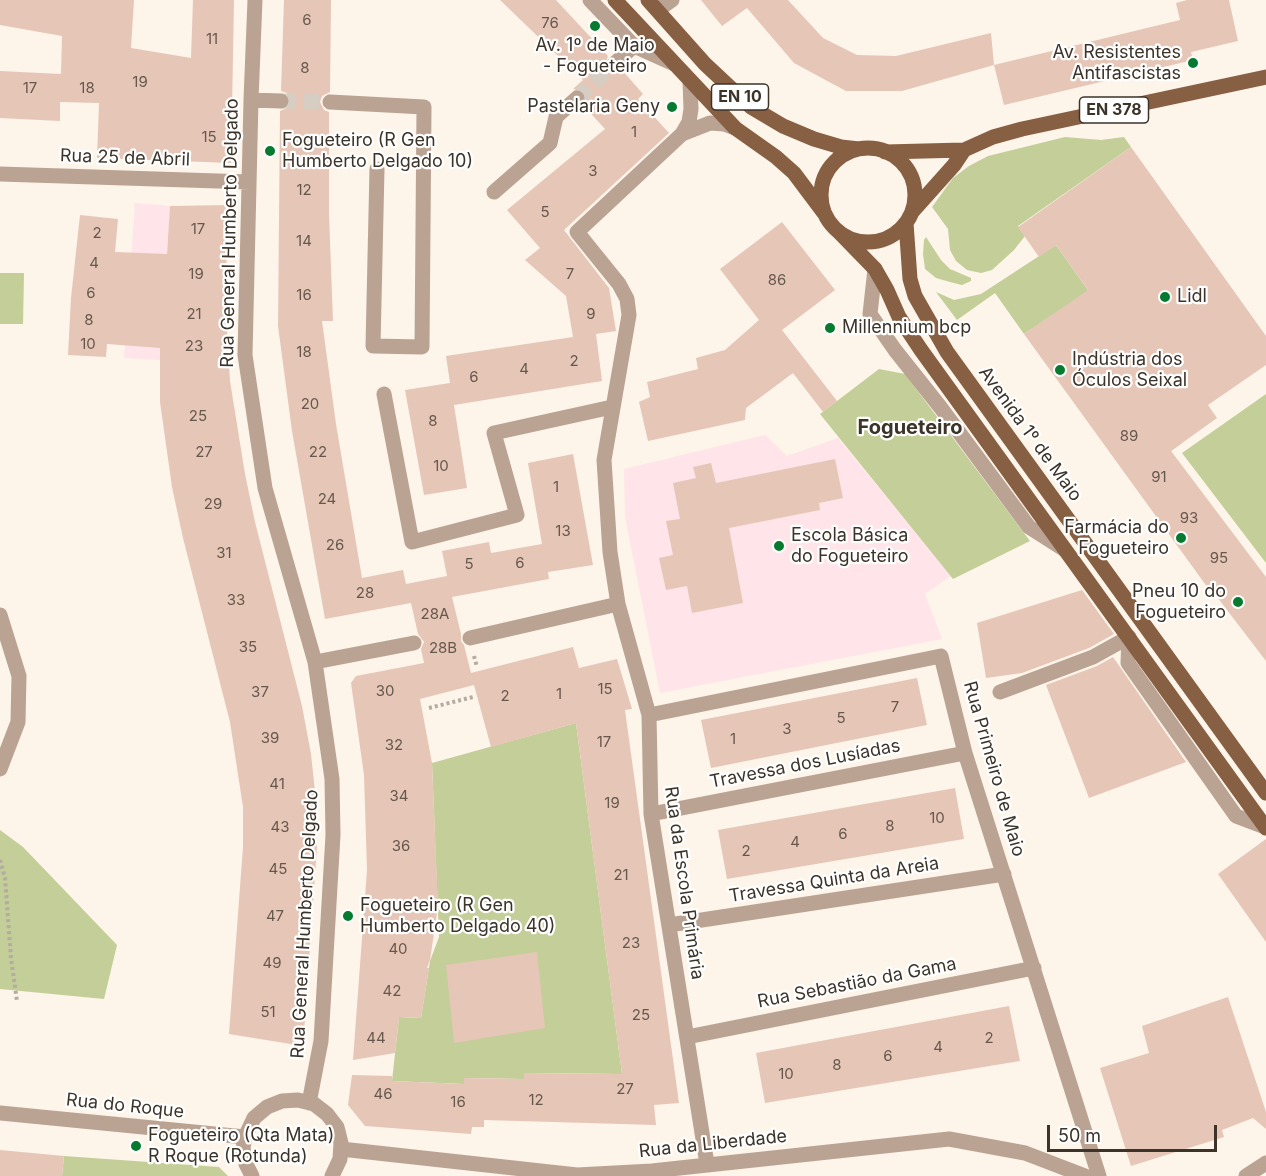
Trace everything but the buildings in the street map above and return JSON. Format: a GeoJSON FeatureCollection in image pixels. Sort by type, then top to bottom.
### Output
{"type":"FeatureCollection","features":[{"type":"Feature","properties":{"kind":"main road","name":"EN 10"},"geometry":{"type":"LineString","coordinates":[[615,0],[735,128],[776,157],[794,173],[824,213]]}},
{"type":"Feature","properties":{"kind":"main road","name":"EN 10"},"geometry":{"type":"LineString","coordinates":[[653,5],[705,64],[751,107],[783,126],[814,140],[861,149]]}},
{"type":"Feature","properties":{"kind":"main road","name":"EN 378"},"geometry":{"type":"LineString","coordinates":[[885,152],[964,150],[993,137],[1022,129],[1266,77]]}},
{"type":"Feature","properties":{"kind":"main road"},"geometry":{"type":"LineString","coordinates":[[839,232],[849,239],[874,242],[886,238],[909,218],[915,194],[911,176],[904,165],[885,152],[861,149],[850,152],[831,166],[821,188],[821,201],[830,224],[875,269],[899,317],[921,350],[1266,828]]}},
{"type":"Feature","properties":{"kind":"main road","name":"EN 378"},"geometry":{"type":"LineString","coordinates":[[909,218],[964,150]]}},
{"type":"Feature","properties":{"kind":"main road","name":"Avenida 1º de Maio"},"geometry":{"type":"LineString","coordinates":[[909,218],[910,279],[915,296],[948,352],[1266,793]]}},
{"type":"Feature","properties":{"kind":"street","name":"Rua General Humberto Delgado"},"geometry":{"type":"LineString","coordinates":[[255,0],[245,355],[265,488],[315,662],[332,779],[333,835],[321,1041],[309,1103]]}},
{"type":"Feature","properties":{"kind":"street"},"geometry":{"type":"LineString","coordinates":[[590,0],[634,46],[674,64]]}},
{"type":"Feature","properties":{"kind":"street"},"geometry":{"type":"LineString","coordinates":[[653,5],[672,0]]}},
{"type":"Feature","properties":{"kind":"street"},"geometry":{"type":"LineString","coordinates":[[615,63],[634,46]]}},
{"type":"Feature","properties":{"kind":"street","name":"Rua da Escola Primária"},"geometry":{"type":"LineString","coordinates":[[690,81],[692,109],[689,122],[682,134],[577,232],[619,284],[627,299],[629,315],[627,331],[604,460],[610,552],[618,604],[649,716],[651,813],[707,1164]]}},
{"type":"Feature","properties":{"kind":"street"},"geometry":{"type":"LineString","coordinates":[[494,192],[550,142],[556,117],[577,98]]}},
{"type":"Feature","properties":{"kind":"street"},"geometry":{"type":"LineString","coordinates":[[251,100],[280,101]]}},
{"type":"Feature","properties":{"kind":"street"},"geometry":{"type":"LineString","coordinates":[[330,102],[423,107],[422,347],[373,346],[377,169]]}},
{"type":"Feature","properties":{"kind":"street","name":"Rua da Escola Primária"},"geometry":{"type":"LineString","coordinates":[[682,134],[710,123],[735,128]]}},
{"type":"Feature","properties":{"kind":"street","name":"Rua 25 de Abril"},"geometry":{"type":"LineString","coordinates":[[0,174],[249,182]]}},
{"type":"Feature","properties":{"kind":"street"},"geometry":{"type":"LineString","coordinates":[[875,269],[870,314],[1029,528],[1067,552]]}},
{"type":"Feature","properties":{"kind":"street"},"geometry":{"type":"LineString","coordinates":[[384,394],[412,542],[517,515],[494,434],[612,407]]}},
{"type":"Feature","properties":{"kind":"street"},"geometry":{"type":"LineString","coordinates":[[470,638],[618,604]]}},
{"type":"Feature","properties":{"kind":"street"},"geometry":{"type":"LineString","coordinates":[[0,615],[19,676],[18,722],[0,769]]}},
{"type":"Feature","properties":{"kind":"street"},"geometry":{"type":"LineString","coordinates":[[1000,692],[1093,657],[1129,637]]}},
{"type":"Feature","properties":{"kind":"street"},"geometry":{"type":"LineString","coordinates":[[315,662],[414,644]]}},
{"type":"Feature","properties":{"kind":"street","name":"Rua Primeiro de Maio"},"geometry":{"type":"LineString","coordinates":[[649,716],[941,656],[965,753],[1100,1176]]}},
{"type":"Feature","properties":{"kind":"street","name":"Travessa dos Lusíadas"},"geometry":{"type":"LineString","coordinates":[[651,813],[965,753]]}},
{"type":"Feature","properties":{"kind":"street","name":"Avenida 1º de Maio"},"geometry":{"type":"LineString","coordinates":[[1246,767],[1266,777]]}},
{"type":"Feature","properties":{"kind":"street","name":"Travessa Quinta da Areia"},"geometry":{"type":"LineString","coordinates":[[669,925],[1004,874]]}},
{"type":"Feature","properties":{"kind":"street","name":"Rua Sebastião da Gama"},"geometry":{"type":"LineString","coordinates":[[687,1037],[1034,968]]}},
{"type":"Feature","properties":{"kind":"street"},"geometry":{"type":"LineString","coordinates":[[248,1172],[243,1148],[245,1137],[254,1118],[267,1107],[282,1101],[298,1100],[309,1103],[327,1114],[337,1127],[341,1149],[340,1159],[332,1176]]}},
{"type":"Feature","properties":{"kind":"street","name":"Rua do Roque"},"geometry":{"type":"LineString","coordinates":[[0,1113],[245,1137]]}},
{"type":"Feature","properties":{"kind":"street","name":"Rua da Liberdade"},"geometry":{"type":"LineString","coordinates":[[341,1149],[577,1176],[652,1171],[949,1139],[1024,1153],[1085,1176]]}},
{"type":"Feature","properties":{"kind":"street"},"geometry":{"type":"LineString","coordinates":[[1246,1176],[1266,1163]]}},
{"type":"Feature","properties":{"kind":"path"},"geometry":{"type":"LineString","coordinates":[[429,708],[473,697]]}},
{"type":"Feature","properties":{"kind":"path"},"geometry":{"type":"LineString","coordinates":[[0,860],[5,878],[10,958],[17,1001]]}},
{"type":"Feature","properties":{"kind":"shaded area"},"geometry":{"type":"Polygon","coordinates":[[[135,203],[170,206],[160,360],[124,358],[135,203]]]}},
{"type":"Feature","properties":{"kind":"shaded area","name":"Escola Básica do Fogueteiro"},"geometry":{"type":"Polygon","coordinates":[[[765,435],[787,456],[838,438],[951,576],[925,594],[942,639],[660,693],[625,517],[624,469],[765,435]]]}},
{"type":"Feature","properties":{"kind":"green space"},"geometry":{"type":"Polygon","coordinates":[[[1065,137],[1101,140],[1124,137],[1131,147],[1018,226],[1025,236],[1014,250],[992,270],[981,273],[967,270],[956,261],[950,250],[948,229],[932,207],[953,178],[988,156],[1065,137]]]}},
{"type":"Feature","properties":{"kind":"green space"},"geometry":{"type":"Polygon","coordinates":[[[926,237],[950,269],[971,278],[971,281],[962,285],[950,282],[936,278],[925,269],[923,254],[926,237]]]}},
{"type":"Feature","properties":{"kind":"green space"},"geometry":{"type":"Polygon","coordinates":[[[1056,245],[1170,406],[1182,443],[1171,451],[1063,308],[1024,334],[995,293],[957,320],[936,292],[954,300],[981,294],[1056,245]]]}},
{"type":"Feature","properties":{"kind":"green space"},"geometry":{"type":"Polygon","coordinates":[[[0,273],[24,273],[23,324],[0,324],[0,273]]]}},
{"type":"Feature","properties":{"kind":"green space"},"geometry":{"type":"Polygon","coordinates":[[[879,369],[905,374],[1030,541],[953,579],[820,414],[879,369]]]}},
{"type":"Feature","properties":{"kind":"green space"},"geometry":{"type":"Polygon","coordinates":[[[1266,394],[1266,563],[1182,453],[1266,394]]]}},
{"type":"Feature","properties":{"kind":"green space"},"geometry":{"type":"Polygon","coordinates":[[[576,723],[622,1074],[524,1073],[524,1079],[465,1078],[464,1084],[392,1081],[399,1017],[421,1018],[430,961],[439,937],[432,763],[576,723]]]}},
{"type":"Feature","properties":{"kind":"green space"},"geometry":{"type":"Polygon","coordinates":[[[0,830],[23,847],[117,945],[104,999],[0,989],[0,830]]]}},
{"type":"Feature","properties":{"kind":"green space"},"geometry":{"type":"Polygon","coordinates":[[[64,1156],[219,1167],[228,1176],[62,1176],[64,1156]]]}},
{"type":"Feature","properties":{"kind":"tunnel"},"geometry":{"type":"LineString","coordinates":[[577,98],[615,63]]}},
{"type":"Feature","properties":{"kind":"tunnel"},"geometry":{"type":"LineString","coordinates":[[281,101],[330,102]]}},
{"type":"Feature","properties":{"kind":"place","name":"Av. 1º de Maio - Fogueteiro"},"geometry":{"type":"Point","coordinates":[595,26]}},
{"type":"Feature","properties":{"kind":"place","name":"Av. Resistentes Antifascistas"},"geometry":{"type":"Point","coordinates":[1193,63]}},
{"type":"Feature","properties":{"kind":"place","name":"Pastelaria Geny"},"geometry":{"type":"Point","coordinates":[672,107]}},
{"type":"Feature","properties":{"kind":"place","name":"Fogueteiro (R Gen Humberto Delgado 10)"},"geometry":{"type":"Point","coordinates":[270,151]}},
{"type":"Feature","properties":{"kind":"place","name":"Lidl"},"geometry":{"type":"Point","coordinates":[1165,297]}},
{"type":"Feature","properties":{"kind":"place","name":"Millennium bcp"},"geometry":{"type":"Point","coordinates":[830,328]}},
{"type":"Feature","properties":{"kind":"place","name":"Indústria dos Óculos Seixal"},"geometry":{"type":"Point","coordinates":[1060,370]}},
{"type":"Feature","properties":{"kind":"place","name":"Farmácia do Fogueteiro"},"geometry":{"type":"Point","coordinates":[1181,538]}},
{"type":"Feature","properties":{"kind":"place","name":"Escola Básica do Fogueteiro"},"geometry":{"type":"Point","coordinates":[779,546]}},
{"type":"Feature","properties":{"kind":"place","name":"Pneu 10 do Fogueteiro"},"geometry":{"type":"Point","coordinates":[1238,602]}},
{"type":"Feature","properties":{"kind":"place","name":"Fogueteiro (R Gen Humberto Delgado 40)"},"geometry":{"type":"Point","coordinates":[348,916]}},
{"type":"Feature","properties":{"kind":"place","name":"Fogueteiro (Qta Mata) R Roque (Rotunda)"},"geometry":{"type":"Point","coordinates":[136,1146]}},
{"type":"Feature","properties":{"kind":"district","name":"Fogueteiro"},"geometry":{"type":"Point","coordinates":[910,428]}}]}
